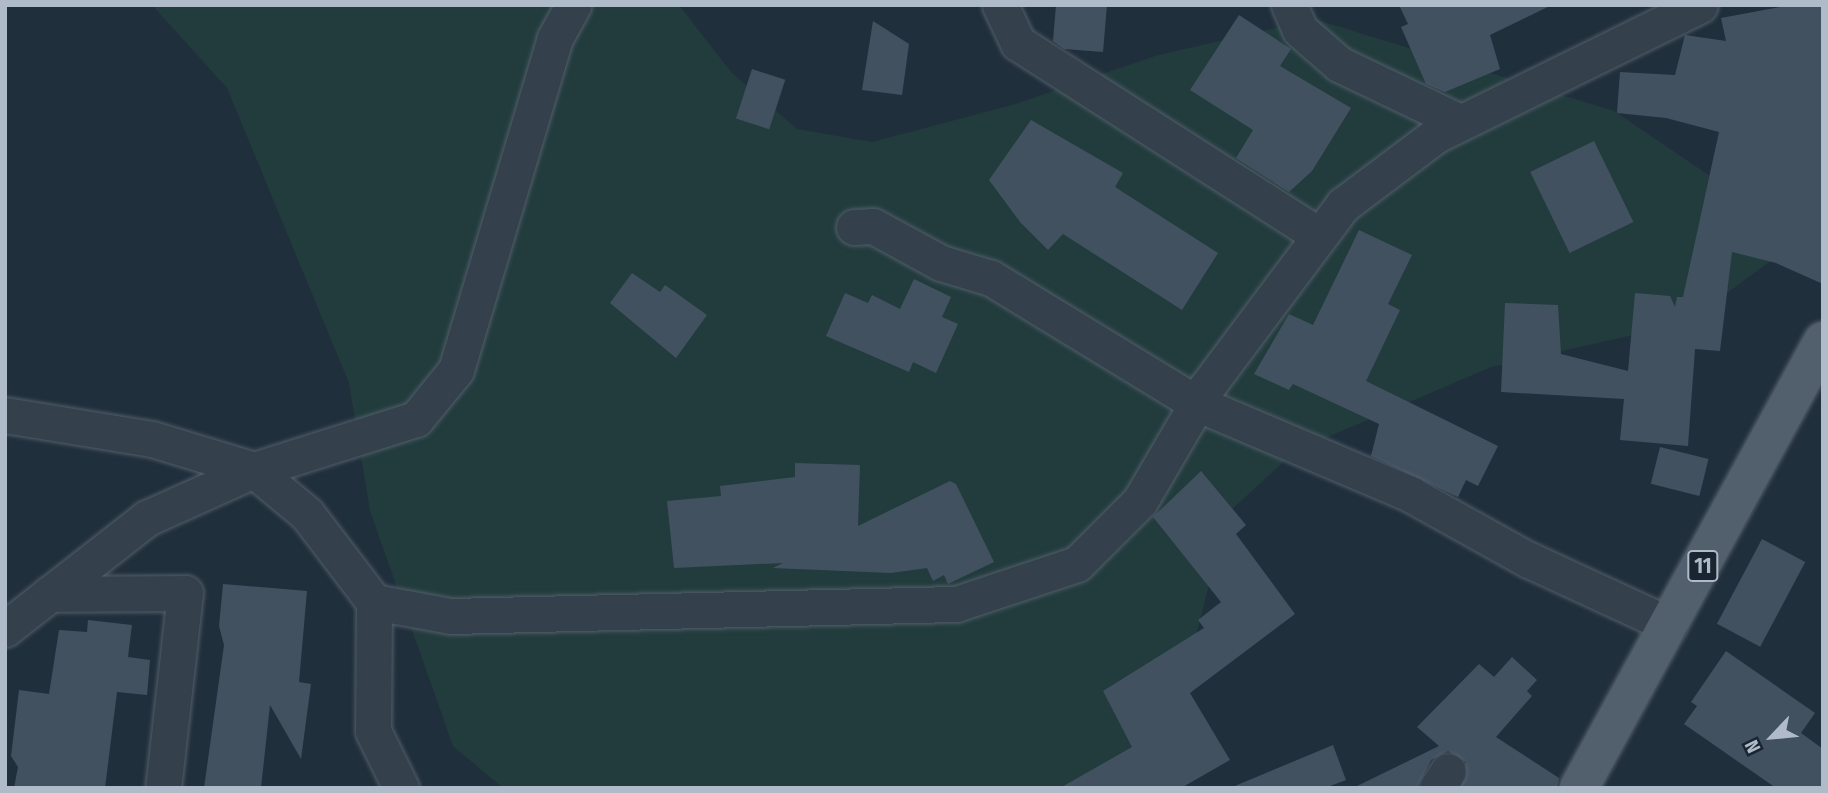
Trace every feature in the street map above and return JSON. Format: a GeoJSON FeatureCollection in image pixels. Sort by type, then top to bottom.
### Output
{"type":"FeatureCollection","features":[{"type":"Feature","properties":{"kind":"main road","name":"11"},"geometry":{"type":"LineString","coordinates":[[1580,788],[1823,341]]}},
{"type":"Feature","properties":{"kind":"street"},"geometry":{"type":"LineString","coordinates":[[5,629],[147,518],[254,470],[416,419],[456,370],[555,38],[573,5]]}},
{"type":"Feature","properties":{"kind":"street"},"geometry":{"type":"LineString","coordinates":[[1000,5],[1017,43],[1318,235]]}},
{"type":"Feature","properties":{"kind":"street"},"geometry":{"type":"LineString","coordinates":[[1289,5],[1300,30],[1339,64],[1460,122]]}},
{"type":"Feature","properties":{"kind":"street"},"geometry":{"type":"LineString","coordinates":[[374,602],[450,617],[956,604],[1077,564],[1140,501],[1196,403],[1318,235],[1343,205],[1460,122],[1700,5]]}},
{"type":"Feature","properties":{"kind":"street"},"geometry":{"type":"LineString","coordinates":[[854,227],[873,226],[942,263],[991,278],[1196,403],[1410,494],[1527,559],[1670,625]]}},
{"type":"Feature","properties":{"kind":"street"},"geometry":{"type":"LineString","coordinates":[[5,415],[152,439],[254,470],[307,513],[374,602],[373,731],[401,788]]}},
{"type":"Feature","properties":{"kind":"street"},"geometry":{"type":"LineString","coordinates":[[49,594],[185,593],[163,788]]}},
{"type":"Feature","properties":{"kind":"green space"},"geometry":{"type":"Polygon","coordinates":[[[152,5],[679,5],[731,72],[797,129],[872,142],[1012,105],[1155,56],[1314,19],[1614,111],[1802,238],[1686,323],[1491,367],[1295,451],[1227,514],[1176,714],[1180,788],[503,788],[453,746],[370,511],[349,383],[227,88],[152,5]]]}},
{"type":"Feature","properties":{"kind":"building"},"geometry":{"type":"Polygon","coordinates":[[[1056,5],[1107,5],[1103,52],[1064,49],[1053,41],[1056,5]]]}},
{"type":"Feature","properties":{"kind":"building"},"geometry":{"type":"Polygon","coordinates":[[[1399,5],[1552,5],[1490,35],[1500,69],[1445,92],[1426,84],[1401,27],[1408,24],[1399,5]]]}},
{"type":"Feature","properties":{"kind":"building"},"geometry":{"type":"Polygon","coordinates":[[[1791,5],[1823,5],[1823,284],[1776,263],[1732,252],[1720,351],[1695,349],[1688,446],[1620,440],[1624,399],[1501,392],[1505,303],[1558,305],[1561,354],[1628,371],[1635,293],[1670,296],[1675,307],[1677,297],[1683,297],[1719,132],[1666,118],[1617,113],[1620,72],[1675,75],[1685,35],[1726,41],[1721,18],[1791,5]]]}},
{"type":"Feature","properties":{"kind":"building"},"geometry":{"type":"Polygon","coordinates":[[[1239,15],[1291,49],[1280,66],[1351,108],[1312,171],[1289,192],[1236,158],[1253,130],[1190,90],[1239,15]]]}},
{"type":"Feature","properties":{"kind":"building"},"geometry":{"type":"Polygon","coordinates":[[[873,21],[909,44],[902,95],[862,90],[873,21]]]}},
{"type":"Feature","properties":{"kind":"building"},"geometry":{"type":"Polygon","coordinates":[[[752,69],[785,80],[769,129],[736,118],[752,69]]]}},
{"type":"Feature","properties":{"kind":"building"},"geometry":{"type":"Polygon","coordinates":[[[1031,120],[1123,173],[1115,187],[1218,253],[1182,310],[1063,234],[1048,250],[1020,222],[989,180],[1031,120]]]}},
{"type":"Feature","properties":{"kind":"building"},"geometry":{"type":"Polygon","coordinates":[[[1594,141],[1633,222],[1570,253],[1530,172],[1594,141]]]}},
{"type":"Feature","properties":{"kind":"building"},"geometry":{"type":"Polygon","coordinates":[[[1359,230],[1412,255],[1388,304],[1400,310],[1366,381],[1498,446],[1478,486],[1466,480],[1458,497],[1371,456],[1379,424],[1293,384],[1289,390],[1254,374],[1289,314],[1313,325],[1359,230]]]}},
{"type":"Feature","properties":{"kind":"building"},"geometry":{"type":"Polygon","coordinates":[[[632,273],[660,292],[665,285],[707,315],[676,358],[610,303],[632,273]]]}},
{"type":"Feature","properties":{"kind":"building"},"geometry":{"type":"Polygon","coordinates":[[[914,279],[951,297],[942,317],[958,324],[936,373],[913,362],[909,372],[826,336],[845,293],[868,303],[872,295],[900,309],[914,279]]]}},
{"type":"Feature","properties":{"kind":"building"},"geometry":{"type":"Polygon","coordinates":[[[1660,447],[1709,459],[1699,496],[1651,484],[1660,447]]]}},
{"type":"Feature","properties":{"kind":"building"},"geometry":{"type":"Polygon","coordinates":[[[795,463],[860,465],[858,526],[950,481],[956,484],[994,562],[948,584],[944,575],[933,581],[927,568],[891,573],[773,568],[783,563],[674,568],[667,501],[721,496],[720,486],[795,477],[795,463]]]}},
{"type":"Feature","properties":{"kind":"building"},"geometry":{"type":"Polygon","coordinates":[[[1201,471],[1246,525],[1236,534],[1295,614],[1190,693],[1230,760],[1181,788],[1060,788],[1132,747],[1103,691],[1204,628],[1198,620],[1221,602],[1153,517],[1201,471]]]}},
{"type":"Feature","properties":{"kind":"building"},"geometry":{"type":"Polygon","coordinates":[[[1762,539],[1805,562],[1760,647],[1717,624],[1762,539]]]}},
{"type":"Feature","properties":{"kind":"building"},"geometry":{"type":"Polygon","coordinates":[[[223,584],[307,591],[299,682],[311,684],[301,759],[270,705],[261,788],[204,788],[224,645],[219,626],[223,584]]]}},
{"type":"Feature","properties":{"kind":"building"},"geometry":{"type":"Polygon","coordinates":[[[88,620],[132,625],[128,657],[150,660],[147,695],[117,692],[105,788],[14,788],[18,767],[11,756],[19,690],[49,694],[59,630],[87,632],[88,620]]]}},
{"type":"Feature","properties":{"kind":"building"},"geometry":{"type":"Polygon","coordinates":[[[1726,651],[1815,713],[1801,733],[1823,749],[1823,788],[1776,788],[1684,724],[1697,706],[1691,702],[1726,651]]]}},
{"type":"Feature","properties":{"kind":"building"},"geometry":{"type":"Polygon","coordinates":[[[1512,657],[1537,680],[1527,691],[1532,696],[1496,737],[1559,778],[1557,788],[1461,788],[1466,762],[1448,751],[1431,760],[1417,788],[1353,788],[1439,746],[1417,727],[1479,664],[1494,677],[1512,657]]]}},
{"type":"Feature","properties":{"kind":"building"},"geometry":{"type":"Polygon","coordinates":[[[1333,745],[1346,780],[1325,788],[1230,788],[1333,745]]]}}]}
